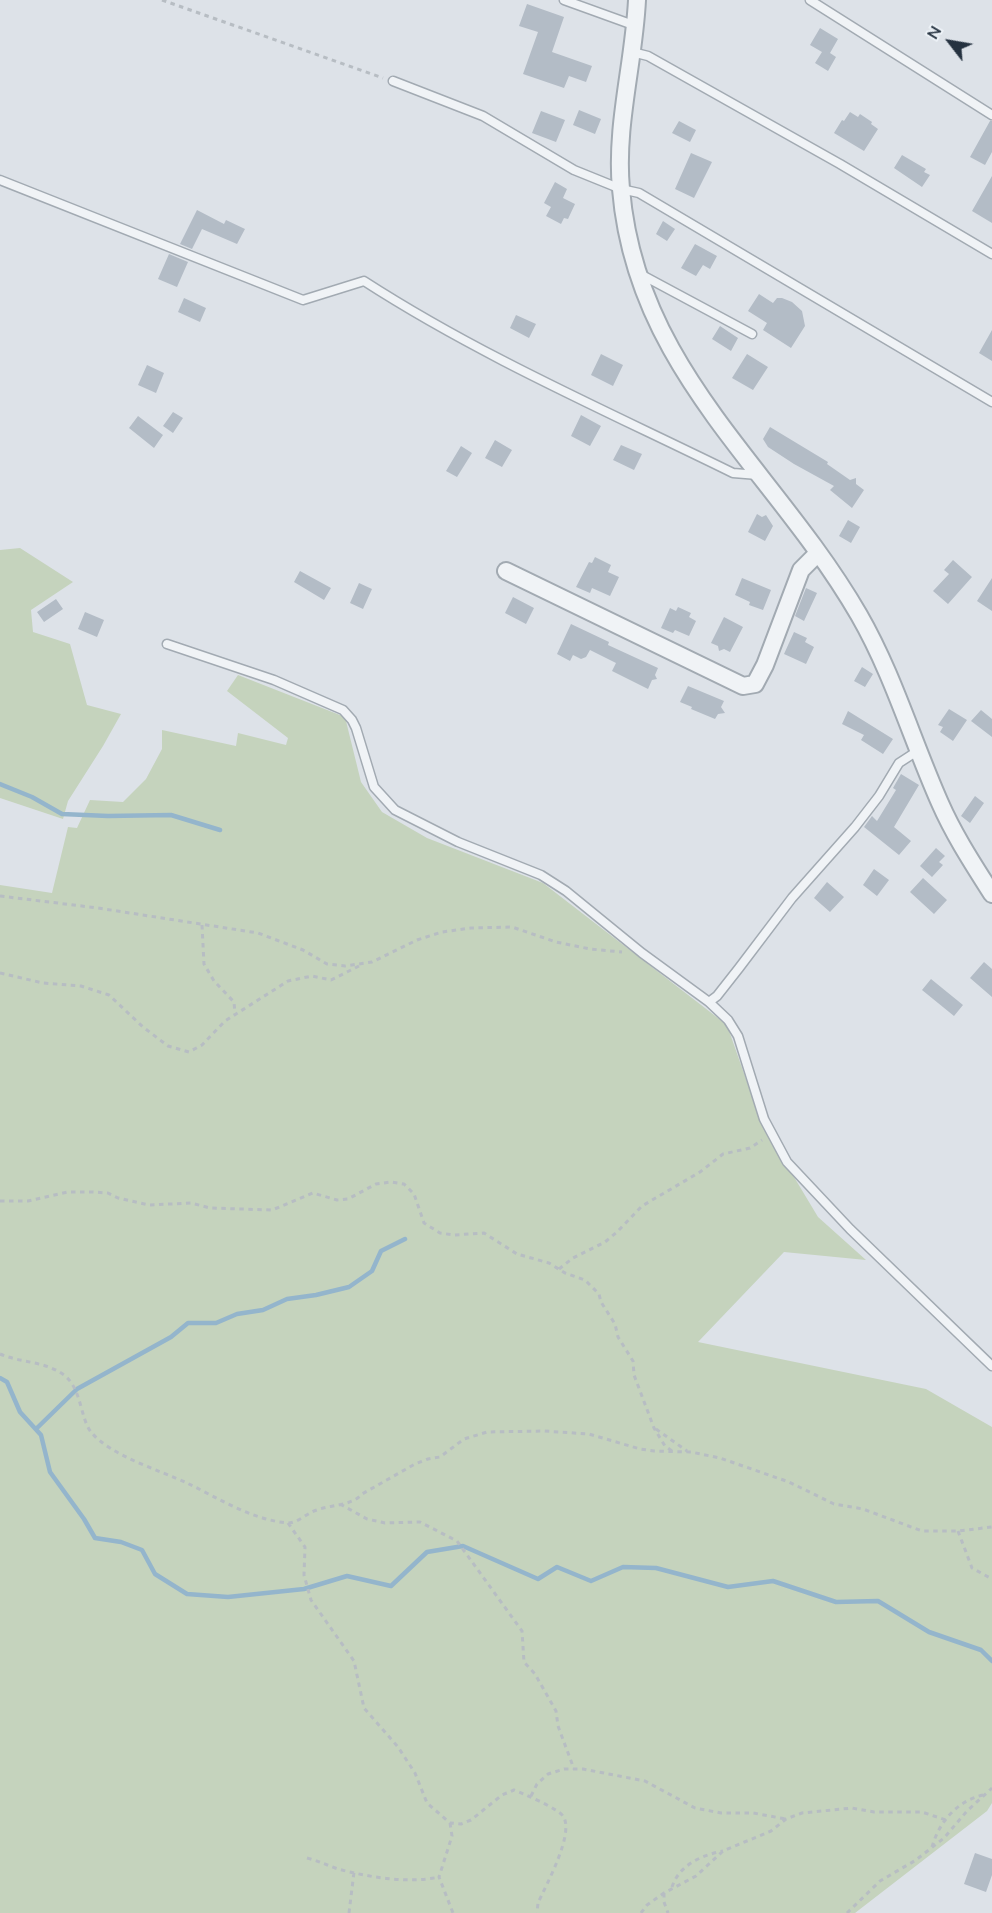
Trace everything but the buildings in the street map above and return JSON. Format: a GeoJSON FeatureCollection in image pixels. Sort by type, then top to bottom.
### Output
{"type":"FeatureCollection","features":[{"type":"Feature","properties":{"kind":"street"},"geometry":{"type":"LineString","coordinates":[[637,0],[636,26],[621,137],[621,189],[627,232],[637,272],[652,312],[677,361],[718,423],[818,553],[844,591],[879,652],[955,835],[992,894]]}},
{"type":"Feature","properties":{"kind":"street"},"geometry":{"type":"LineString","coordinates":[[506,571],[744,686],[755,684],[765,665],[801,570],[818,553]]}},
{"type":"Feature","properties":{"kind":"lane"},"geometry":{"type":"LineString","coordinates":[[564,0],[636,26]]}},
{"type":"Feature","properties":{"kind":"lane"},"geometry":{"type":"LineString","coordinates":[[810,0],[992,115]]}},
{"type":"Feature","properties":{"kind":"lane"},"geometry":{"type":"LineString","coordinates":[[632,52],[648,56],[840,164],[992,254]]}},
{"type":"Feature","properties":{"kind":"lane"},"geometry":{"type":"LineString","coordinates":[[393,81],[483,116],[574,170],[621,189],[639,193],[992,402]]}},
{"type":"Feature","properties":{"kind":"lane"},"geometry":{"type":"LineString","coordinates":[[0,180],[303,300],[364,281],[403,307],[498,358],[734,473],[759,475]]}},
{"type":"Feature","properties":{"kind":"lane"},"geometry":{"type":"LineString","coordinates":[[637,272],[752,334]]}},
{"type":"Feature","properties":{"kind":"lane"},"geometry":{"type":"LineString","coordinates":[[167,644],[274,680],[343,710],[356,728],[374,787],[395,810],[458,842],[541,874],[709,1002],[728,1020],[738,1036],[764,1119],[787,1162],[807,1185],[992,1366]]}},
{"type":"Feature","properties":{"kind":"lane"},"geometry":{"type":"LineString","coordinates":[[709,1002],[724,987],[792,897],[855,827],[879,796],[899,763],[920,750]]}},
{"type":"Feature","properties":{"kind":"path"},"geometry":{"type":"LineString","coordinates":[[162,0],[393,81]]}},
{"type":"Feature","properties":{"kind":"path"},"geometry":{"type":"LineString","coordinates":[[0,896],[98,908],[258,933],[303,950],[327,964],[345,966],[372,962],[411,943],[442,932],[481,928],[512,927],[556,942],[590,949],[642,953]]}},
{"type":"Feature","properties":{"kind":"path"},"geometry":{"type":"LineString","coordinates":[[202,926],[204,964],[214,981],[234,1002],[235,1014]]}},
{"type":"Feature","properties":{"kind":"path"},"geometry":{"type":"LineString","coordinates":[[0,973],[43,983],[81,986],[109,995],[143,1027],[168,1046],[189,1052],[202,1045],[225,1021],[288,981],[312,976],[331,980],[363,964]]}},
{"type":"Feature","properties":{"kind":"path"},"geometry":{"type":"LineString","coordinates":[[559,1269],[573,1258],[605,1242],[642,1206],[700,1172],[723,1154],[750,1148],[772,1137]]}},
{"type":"Feature","properties":{"kind":"path"},"geometry":{"type":"LineString","coordinates":[[0,1201],[28,1201],[68,1192],[93,1192],[108,1193],[124,1200],[149,1205],[191,1203],[210,1208],[272,1210],[313,1193],[337,1200],[348,1199],[376,1184],[391,1182],[404,1184],[414,1194],[424,1223],[440,1233],[454,1235],[484,1233],[517,1254],[549,1263],[585,1280],[599,1294],[601,1302],[615,1324],[618,1337],[633,1361],[633,1375],[654,1428],[665,1446],[673,1451]]}},
{"type":"Feature","properties":{"kind":"path"},"geometry":{"type":"LineString","coordinates":[[0,1354],[48,1366],[64,1375],[71,1382],[82,1404],[92,1432],[113,1449],[138,1463],[185,1482],[235,1507],[288,1523],[315,1510],[357,1500],[362,1494],[415,1464],[440,1457],[464,1439],[487,1432],[526,1430],[589,1434],[640,1449],[689,1452],[720,1458],[789,1482],[834,1504],[862,1509],[922,1531],[958,1531],[992,1527]]}},
{"type":"Feature","properties":{"kind":"path"},"geometry":{"type":"LineString","coordinates":[[654,1428],[689,1452]]}},
{"type":"Feature","properties":{"kind":"path"},"geometry":{"type":"LineString","coordinates":[[340,1504],[367,1519],[385,1523],[420,1522],[457,1541],[522,1631],[524,1662],[535,1674],[556,1711],[558,1726],[574,1769]]}},
{"type":"Feature","properties":{"kind":"path"},"geometry":{"type":"LineString","coordinates":[[288,1523],[305,1547],[304,1575],[311,1600],[354,1661],[364,1708],[398,1747],[415,1773],[427,1803],[450,1822],[461,1824],[471,1820],[494,1801],[514,1790],[531,1796],[563,1815],[567,1826],[564,1842],[538,1903],[537,1913]]}},
{"type":"Feature","properties":{"kind":"path"},"geometry":{"type":"LineString","coordinates":[[958,1531],[972,1568],[992,1579]]}},
{"type":"Feature","properties":{"kind":"path"},"geometry":{"type":"LineString","coordinates":[[531,1796],[537,1784],[548,1774],[564,1769],[598,1771],[645,1781],[695,1808],[721,1813],[753,1813],[786,1819]]}},
{"type":"Feature","properties":{"kind":"path"},"geometry":{"type":"LineString","coordinates":[[847,1913],[880,1881],[944,1838],[992,1788]]}},
{"type":"Feature","properties":{"kind":"path"},"geometry":{"type":"LineString","coordinates":[[932,1847],[939,1828],[963,1802],[985,1794]]}},
{"type":"Feature","properties":{"kind":"path"},"geometry":{"type":"LineString","coordinates":[[672,1888],[676,1876],[685,1868],[710,1854],[727,1850],[771,1831],[786,1819],[802,1813],[852,1808],[874,1812],[922,1812],[946,1820]]}},
{"type":"Feature","properties":{"kind":"path"},"geometry":{"type":"LineString","coordinates":[[450,1822],[452,1836],[439,1877],[453,1913]]}},
{"type":"Feature","properties":{"kind":"path"},"geometry":{"type":"LineString","coordinates":[[641,1913],[647,1905],[672,1888],[696,1876],[727,1850]]}},
{"type":"Feature","properties":{"kind":"path"},"geometry":{"type":"LineString","coordinates":[[307,1858],[354,1872],[398,1881],[439,1877]]}},
{"type":"Feature","properties":{"kind":"path"},"geometry":{"type":"LineString","coordinates":[[349,1913],[354,1872]]}},
{"type":"Feature","properties":{"kind":"path"},"geometry":{"type":"LineString","coordinates":[[664,1893],[668,1913]]}},
{"type":"Feature","properties":{"kind":"green space"},"geometry":{"type":"Polygon","coordinates":[[[20,548],[73,582],[31,610],[33,632],[70,644],[87,705],[121,714],[68,801],[63,819],[0,798],[0,550],[20,548]]]}},
{"type":"Feature","properties":{"kind":"green space"},"geometry":{"type":"Polygon","coordinates":[[[238,675],[345,717],[361,782],[382,812],[427,838],[543,883],[727,1025],[761,1122],[818,1217],[866,1260],[784,1252],[698,1342],[926,1389],[992,1427],[992,1803],[987,1811],[855,1913],[0,1913],[0,885],[52,893],[68,827],[77,828],[90,800],[123,802],[146,779],[162,749],[162,730],[236,746],[238,733],[286,745],[288,738],[227,691],[238,675]]]}},
{"type":"Feature","properties":{"kind":"waterway"},"geometry":{"type":"LineString","coordinates":[[0,784],[32,797],[62,814],[171,815],[220,830]]}},
{"type":"Feature","properties":{"kind":"waterway"},"geometry":{"type":"LineString","coordinates":[[36,1429],[77,1389],[171,1337],[188,1323],[216,1323],[237,1314],[263,1310],[287,1299],[349,1287],[372,1271],[381,1251],[405,1239]]}},
{"type":"Feature","properties":{"kind":"waterway"},"geometry":{"type":"LineString","coordinates":[[0,1378],[7,1382],[20,1412],[41,1435],[50,1472],[95,1538],[121,1542],[142,1550],[155,1574],[187,1594],[228,1597],[304,1589],[347,1576],[391,1586],[427,1552],[463,1546],[538,1579],[557,1567],[591,1581],[623,1567],[656,1568],[728,1587],[773,1581],[836,1602],[878,1601],[929,1632],[981,1650],[992,1661]]}}]}
